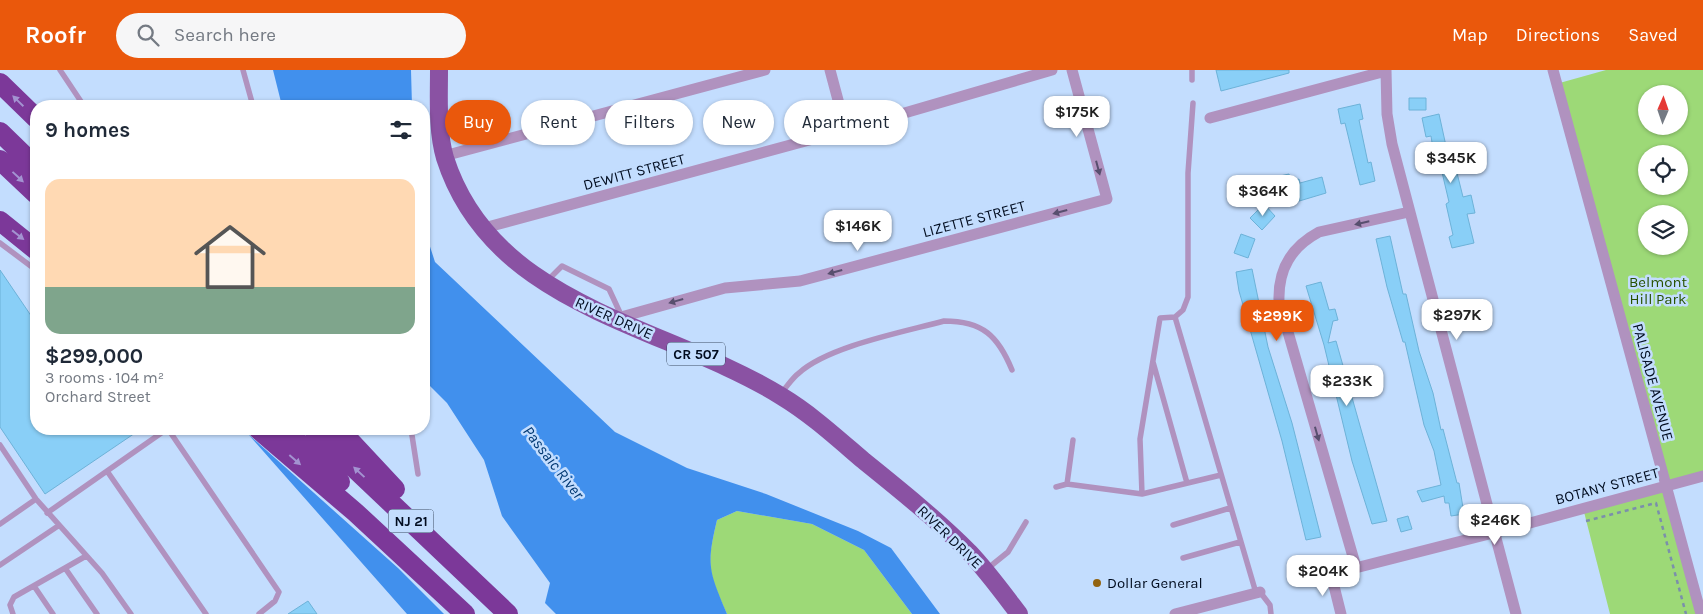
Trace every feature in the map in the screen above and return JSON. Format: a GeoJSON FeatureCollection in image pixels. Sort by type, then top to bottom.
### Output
{"type":"FeatureCollection","features":[{"type":"Feature","properties":{"kind":"highway"},"geometry":{"type":"LineString","coordinates":[[0,83],[30,112]]}},
{"type":"Feature","properties":{"kind":"highway"},"geometry":{"type":"LineString","coordinates":[[0,132],[30,161]]}},
{"type":"Feature","properties":{"kind":"highway"},"geometry":{"type":"LineString","coordinates":[[0,160],[30,188]]}},
{"type":"Feature","properties":{"kind":"highway"},"geometry":{"type":"LineString","coordinates":[[0,221],[30,245]]}},
{"type":"Feature","properties":{"kind":"highway"},"geometry":{"type":"LineString","coordinates":[[265,435],[355,512],[465,614]]}},
{"type":"Feature","properties":{"kind":"highway","name":"NJ 21"},"geometry":{"type":"LineString","coordinates":[[290,435],[479,614]]}},
{"type":"Feature","properties":{"kind":"highway","name":"NJ 21"},"geometry":{"type":"LineString","coordinates":[[319,435],[508,614]]}},
{"type":"Feature","properties":{"kind":"highway"},"geometry":{"type":"LineString","coordinates":[[345,435],[418,514],[520,614]]}},
{"type":"Feature","properties":{"kind":"main road","name":"RIVER DRIVE"},"geometry":{"type":"LineString","coordinates":[[439,70],[440,130],[444,156],[453,180],[484,228],[524,269],[580,304],[618,318],[780,395],[824,427],[918,505],[970,553],[1020,614]]}},
{"type":"Feature","properties":{"kind":"street"},"geometry":{"type":"LineString","coordinates":[[444,156],[765,70]]}},
{"type":"Feature","properties":{"kind":"street"},"geometry":{"type":"LineString","coordinates":[[830,70],[838,100]]}},
{"type":"Feature","properties":{"kind":"street","name":"DEWITT STREET"},"geometry":{"type":"LineString","coordinates":[[908,112],[1052,70]]}},
{"type":"Feature","properties":{"kind":"street","name":"LIZETTE STREET"},"geometry":{"type":"LineString","coordinates":[[618,318],[725,288],[800,281],[1107,199],[1072,70]]}},
{"type":"Feature","properties":{"kind":"street"},"geometry":{"type":"LineString","coordinates":[[1210,118],[1386,70],[1387,114],[1392,144],[1493,533],[1516,614]]}},
{"type":"Feature","properties":{"kind":"street","name":"PALISADE AVENUE"},"geometry":{"type":"LineString","coordinates":[[1552,70],[1701,614]]}},
{"type":"Feature","properties":{"kind":"street","name":"DEWITT STREET"},"geometry":{"type":"LineString","coordinates":[[484,228],[791,145]]}},
{"type":"Feature","properties":{"kind":"street"},"geometry":{"type":"LineString","coordinates":[[1356,567],[1279,301],[1279,286],[1288,258],[1308,238],[1319,232],[1409,212]]}},
{"type":"Feature","properties":{"kind":"street","name":"BOTANY STREET"},"geometry":{"type":"LineString","coordinates":[[1316,578],[1493,533],[1703,476]]}},
{"type":"Feature","properties":{"kind":"street"},"geometry":{"type":"LineString","coordinates":[[1330,574],[1341,614]]}},
{"type":"Feature","properties":{"kind":"street"},"geometry":{"type":"LineString","coordinates":[[1175,614],[1207,610],[1258,592]]}},
{"type":"Feature","properties":{"kind":"lane"},"geometry":{"type":"LineString","coordinates":[[60,70],[80,100]]}},
{"type":"Feature","properties":{"kind":"lane"},"geometry":{"type":"LineString","coordinates":[[243,70],[251,100]]}},
{"type":"Feature","properties":{"kind":"lane"},"geometry":{"type":"LineString","coordinates":[[1192,70],[1192,80]]}},
{"type":"Feature","properties":{"kind":"lane"},"geometry":{"type":"LineString","coordinates":[[1142,494],[1140,439],[1160,318],[1175,317],[1183,310],[1188,297],[1188,173],[1193,103]]}},
{"type":"Feature","properties":{"kind":"lane"},"geometry":{"type":"LineString","coordinates":[[0,243],[30,266]]}},
{"type":"Feature","properties":{"kind":"lane"},"geometry":{"type":"LineString","coordinates":[[544,283],[562,266],[609,289],[618,318]]}},
{"type":"Feature","properties":{"kind":"lane"},"geometry":{"type":"LineString","coordinates":[[1175,317],[1240,542],[1258,592],[1270,605],[1271,614]]}},
{"type":"Feature","properties":{"kind":"lane"},"geometry":{"type":"LineString","coordinates":[[780,395],[798,373],[823,358],[944,321],[960,321],[991,333],[1003,349],[1012,370]]}},
{"type":"Feature","properties":{"kind":"lane"},"geometry":{"type":"LineString","coordinates":[[1153,360],[1187,483]]}},
{"type":"Feature","properties":{"kind":"lane"},"geometry":{"type":"LineString","coordinates":[[47,513],[158,435]]}},
{"type":"Feature","properties":{"kind":"lane"},"geometry":{"type":"LineString","coordinates":[[171,435],[280,592],[275,602],[259,614]]}},
{"type":"Feature","properties":{"kind":"lane"},"geometry":{"type":"LineString","coordinates":[[412,435],[418,474]]}},
{"type":"Feature","properties":{"kind":"lane"},"geometry":{"type":"LineString","coordinates":[[1067,484],[1073,440]]}},
{"type":"Feature","properties":{"kind":"lane"},"geometry":{"type":"LineString","coordinates":[[0,445],[36,499],[112,586],[131,614]]}},
{"type":"Feature","properties":{"kind":"lane"},"geometry":{"type":"LineString","coordinates":[[107,470],[206,614]]}},
{"type":"Feature","properties":{"kind":"lane"},"geometry":{"type":"LineString","coordinates":[[1056,487],[1067,484],[1142,494],[1220,475]]}},
{"type":"Feature","properties":{"kind":"lane"},"geometry":{"type":"LineString","coordinates":[[0,524],[36,499]]}},
{"type":"Feature","properties":{"kind":"lane"},"geometry":{"type":"LineString","coordinates":[[1173,525],[1230,508]]}},
{"type":"Feature","properties":{"kind":"lane"},"geometry":{"type":"LineString","coordinates":[[985,571],[1008,552],[1026,522]]}},
{"type":"Feature","properties":{"kind":"lane"},"geometry":{"type":"LineString","coordinates":[[0,565],[58,526]]}},
{"type":"Feature","properties":{"kind":"lane"},"geometry":{"type":"LineString","coordinates":[[1183,558],[1240,542]]}},
{"type":"Feature","properties":{"kind":"lane"},"geometry":{"type":"LineString","coordinates":[[13,614],[10,605],[14,597],[86,556]]}},
{"type":"Feature","properties":{"kind":"lane"},"geometry":{"type":"LineString","coordinates":[[65,568],[96,614]]}},
{"type":"Feature","properties":{"kind":"lane"},"geometry":{"type":"LineString","coordinates":[[34,586],[53,614]]}},
{"type":"Feature","properties":{"kind":"path"},"geometry":{"type":"LineString","coordinates":[[1586,521],[1656,503],[1686,614]]}},
{"type":"Feature","properties":{"kind":"green space","name":"Belmont Hill Park"},"geometry":{"type":"Polygon","coordinates":[[[1606,70],[1703,70],[1703,476],[1666,486],[1701,614],[1610,614],[1583,508],[1665,486],[1556,84],[1606,70]]]}},
{"type":"Feature","properties":{"kind":"green space"},"geometry":{"type":"Polygon","coordinates":[[[737,511],[812,524],[864,550],[912,614],[727,614],[713,577],[710,559],[711,548],[717,520],[737,511]]]}},
{"type":"Feature","properties":{"kind":"water"},"geometry":{"type":"Polygon","coordinates":[[[273,70],[411,70],[412,100],[280,100],[273,70]]]}},
{"type":"Feature","properties":{"kind":"water","name":"Passaic River"},"geometry":{"type":"Polygon","coordinates":[[[430,247],[435,262],[615,432],[687,468],[766,494],[858,531],[891,548],[940,614],[912,614],[864,550],[812,524],[737,511],[717,520],[711,548],[713,577],[727,614],[556,614],[545,603],[550,583],[502,516],[484,460],[447,403],[430,386],[430,247]]]}},
{"type":"Feature","properties":{"kind":"water"},"geometry":{"type":"Polygon","coordinates":[[[249,435],[398,568],[444,614],[407,614],[249,435]]]}},
{"type":"Feature","properties":{"kind":"building"},"geometry":{"type":"Polygon","coordinates":[[[1216,70],[1289,70],[1289,73],[1221,91],[1216,70]]]}},
{"type":"Feature","properties":{"kind":"building"},"geometry":{"type":"Polygon","coordinates":[[[1409,98],[1426,98],[1426,110],[1409,110],[1409,98]]]}},
{"type":"Feature","properties":{"kind":"building"},"geometry":{"type":"Polygon","coordinates":[[[1360,104],[1363,119],[1359,120],[1368,163],[1371,162],[1375,181],[1360,185],[1345,123],[1341,124],[1338,109],[1360,104]]]}},
{"type":"Feature","properties":{"kind":"building"},"geometry":{"type":"Polygon","coordinates":[[[1439,114],[1446,146],[1453,145],[1455,165],[1463,197],[1471,195],[1475,213],[1467,214],[1474,243],[1452,248],[1449,237],[1453,235],[1446,204],[1449,202],[1441,168],[1436,168],[1431,136],[1426,137],[1422,118],[1439,114]]]}},
{"type":"Feature","properties":{"kind":"building"},"geometry":{"type":"Polygon","coordinates":[[[1289,174],[1291,181],[1299,179],[1300,183],[1322,177],[1326,193],[1286,205],[1283,190],[1274,192],[1271,178],[1289,174]]]}},
{"type":"Feature","properties":{"kind":"building"},"geometry":{"type":"Polygon","coordinates":[[[1264,204],[1275,216],[1262,230],[1250,218],[1264,204]]]}},
{"type":"Feature","properties":{"kind":"building"},"geometry":{"type":"Polygon","coordinates":[[[1241,234],[1255,239],[1248,258],[1234,253],[1241,234]]]}},
{"type":"Feature","properties":{"kind":"building"},"geometry":{"type":"Polygon","coordinates":[[[1390,236],[1403,294],[1406,294],[1419,351],[1433,393],[1441,430],[1443,429],[1457,483],[1459,483],[1464,514],[1451,516],[1449,503],[1445,503],[1444,496],[1422,502],[1417,491],[1441,485],[1434,451],[1424,425],[1405,342],[1403,342],[1387,287],[1376,239],[1390,236]]]}},
{"type":"Feature","properties":{"kind":"building"},"geometry":{"type":"Polygon","coordinates":[[[1252,269],[1268,347],[1292,423],[1321,537],[1306,540],[1282,441],[1239,291],[1236,272],[1252,269]]]}},
{"type":"Feature","properties":{"kind":"building"},"geometry":{"type":"Polygon","coordinates":[[[0,270],[30,314],[30,435],[132,435],[45,494],[0,427],[0,270]]]}},
{"type":"Feature","properties":{"kind":"building"},"geometry":{"type":"Polygon","coordinates":[[[1321,282],[1329,310],[1335,309],[1338,320],[1333,321],[1328,343],[1336,341],[1387,521],[1372,524],[1352,461],[1324,345],[1306,286],[1321,282]]]}},
{"type":"Feature","properties":{"kind":"building"},"geometry":{"type":"Polygon","coordinates":[[[1408,516],[1412,529],[1401,532],[1397,519],[1408,516]]]}},
{"type":"Feature","properties":{"kind":"building"},"geometry":{"type":"Polygon","coordinates":[[[308,601],[317,614],[288,614],[308,601]]]}},
{"type":"Feature","properties":{"kind":"place","name":"Dollar General"},"geometry":{"type":"Point","coordinates":[1097,583]}}]}
